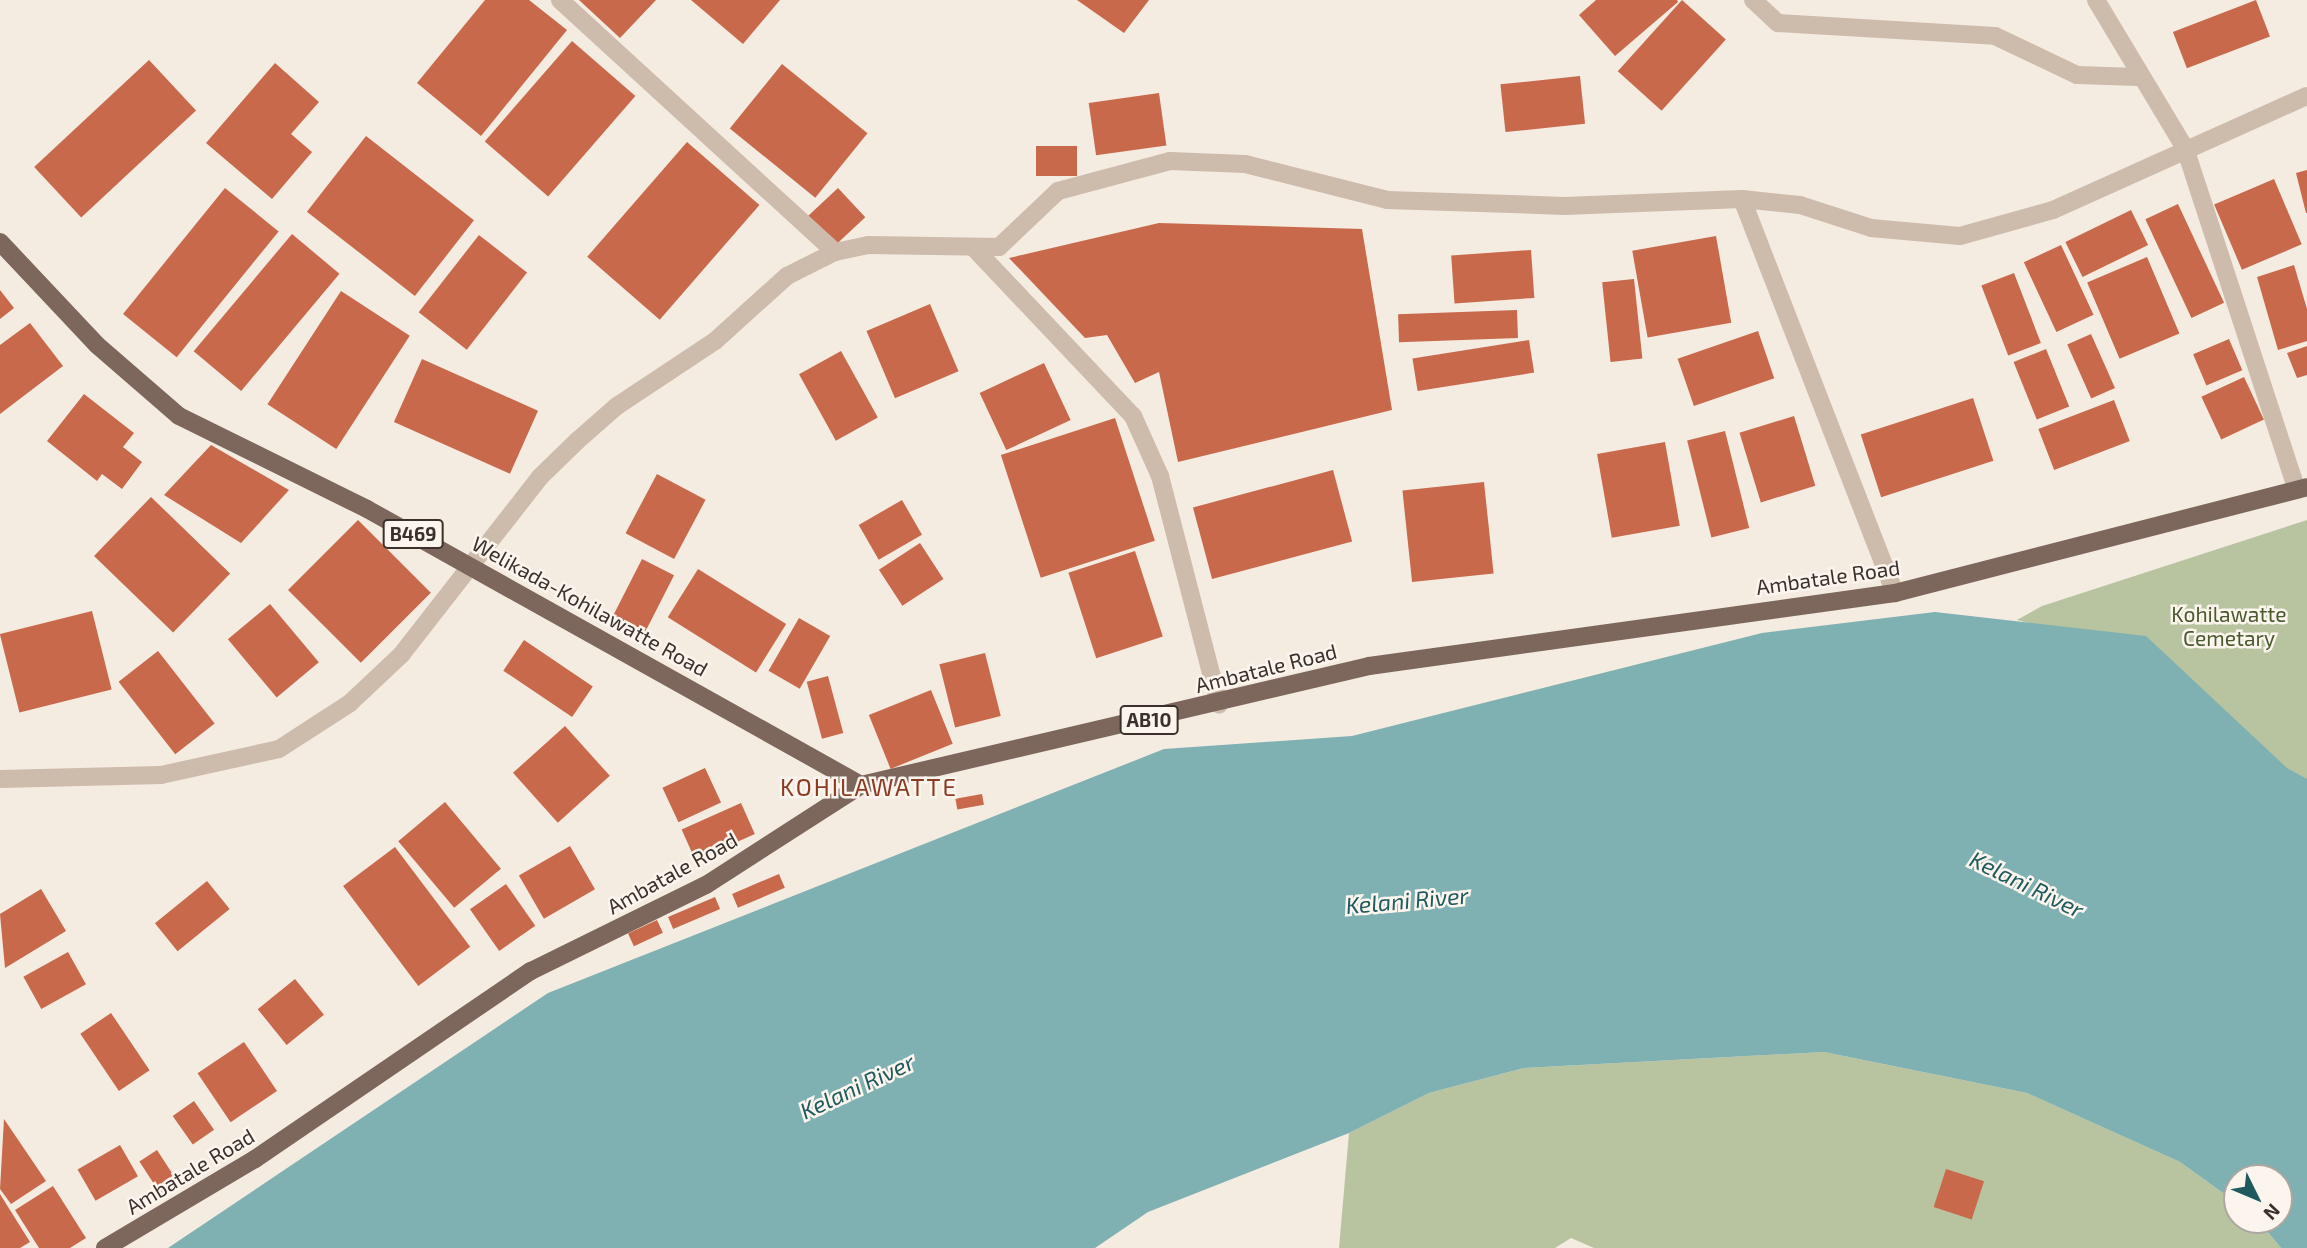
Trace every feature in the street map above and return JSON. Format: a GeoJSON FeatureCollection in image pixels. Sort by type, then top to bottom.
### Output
{"type":"FeatureCollection","features":[{"type":"Feature","properties":{"kind":"main road","name":"Welikada-Kohilawatte Road"},"geometry":{"type":"LineString","coordinates":[[0,242],[97,345],[179,416],[470,565],[861,785]]}},
{"type":"Feature","properties":{"kind":"main road","name":"Ambatale Road"},"geometry":{"type":"LineString","coordinates":[[106,1248],[255,1159],[531,971],[706,885],[861,785],[1219,704],[1369,667],[1895,593],[2302,488]]}},
{"type":"Feature","properties":{"kind":"street"},"geometry":{"type":"LineString","coordinates":[[560,0],[835,252]]}},
{"type":"Feature","properties":{"kind":"street"},"geometry":{"type":"LineString","coordinates":[[1753,0],[1778,23],[1995,36],[2077,75],[2138,77]]}},
{"type":"Feature","properties":{"kind":"street"},"geometry":{"type":"LineString","coordinates":[[2096,0],[2138,77],[2185,148],[2302,488]]}},
{"type":"Feature","properties":{"kind":"street"},"geometry":{"type":"LineString","coordinates":[[0,779],[161,775],[279,749],[350,703],[401,655],[540,477],[617,405],[682,367],[787,276],[835,252],[868,244],[999,247],[1059,191],[1170,162],[1245,164],[1387,200],[1565,206],[1742,199],[1800,205],[1871,228],[1960,236],[2053,210],[2185,148],[2307,96]]}},
{"type":"Feature","properties":{"kind":"street"},"geometry":{"type":"LineString","coordinates":[[1742,199],[1895,593]]}},
{"type":"Feature","properties":{"kind":"street"},"geometry":{"type":"LineString","coordinates":[[974,248],[1133,416],[1160,476],[1219,704]]}},
{"type":"Feature","properties":{"kind":"green space","name":"Kohilawatte Cemetary"},"geometry":{"type":"Polygon","coordinates":[[[2307,520],[2307,789],[2144,652],[2017,620],[2042,606],[2307,520]]]}},
{"type":"Feature","properties":{"kind":"green space"},"geometry":{"type":"Polygon","coordinates":[[[1824,1052],[2027,1093],[2180,1162],[2223,1193],[2223,1234],[2270,1234],[2281,1248],[1594,1248],[1571,1238],[1555,1248],[1339,1248],[1349,1133],[1429,1093],[1524,1068],[1824,1052]]]}},
{"type":"Feature","properties":{"kind":"water","name":"Kelani River"},"geometry":{"type":"Polygon","coordinates":[[[1935,612],[2146,636],[2287,768],[2307,779],[2307,1248],[2281,1248],[2270,1234],[2293,1234],[2293,1164],[2223,1164],[2223,1193],[2180,1162],[2027,1093],[1824,1052],[1524,1068],[1429,1093],[1349,1133],[1148,1212],[1095,1248],[168,1248],[548,993],[1164,749],[1352,736],[1762,633],[1935,612]]]}},
{"type":"Feature","properties":{"kind":"building"},"geometry":{"type":"Polygon","coordinates":[[[485,0],[529,0],[567,30],[481,136],[417,83],[485,0]]]}},
{"type":"Feature","properties":{"kind":"building"},"geometry":{"type":"Polygon","coordinates":[[[579,0],[656,0],[620,38],[579,0]]]}},
{"type":"Feature","properties":{"kind":"building"},"geometry":{"type":"Polygon","coordinates":[[[691,0],[780,0],[743,44],[691,0]]]}},
{"type":"Feature","properties":{"kind":"building"},"geometry":{"type":"Polygon","coordinates":[[[1077,0],[1149,0],[1124,33],[1077,0]]]}},
{"type":"Feature","properties":{"kind":"building"},"geometry":{"type":"Polygon","coordinates":[[[1596,0],[1678,2],[1615,56],[1579,15],[1596,0]]]}},
{"type":"Feature","properties":{"kind":"building"},"geometry":{"type":"Polygon","coordinates":[[[1682,0],[1726,39],[1662,111],[1618,71],[1682,0]]]}},
{"type":"Feature","properties":{"kind":"building"},"geometry":{"type":"Polygon","coordinates":[[[2256,0],[2270,36],[2187,68],[2173,32],[2256,0]]]}},
{"type":"Feature","properties":{"kind":"building"},"geometry":{"type":"Polygon","coordinates":[[[572,41],[635,96],[548,196],[485,141],[572,41]]]}},
{"type":"Feature","properties":{"kind":"building"},"geometry":{"type":"Polygon","coordinates":[[[149,60],[196,110],[81,218],[34,167],[149,60]]]}},
{"type":"Feature","properties":{"kind":"building"},"geometry":{"type":"Polygon","coordinates":[[[275,63],[319,102],[291,134],[312,152],[272,199],[206,143],[275,63]]]}},
{"type":"Feature","properties":{"kind":"building"},"geometry":{"type":"Polygon","coordinates":[[[782,64],[867,133],[815,198],[730,129],[782,64]]]}},
{"type":"Feature","properties":{"kind":"building"},"geometry":{"type":"Polygon","coordinates":[[[1580,76],[1585,124],[1505,132],[1500,84],[1580,76]]]}},
{"type":"Feature","properties":{"kind":"building"},"geometry":{"type":"Polygon","coordinates":[[[1159,93],[1166,145],[1096,155],[1089,103],[1159,93]]]}},
{"type":"Feature","properties":{"kind":"building"},"geometry":{"type":"Polygon","coordinates":[[[366,136],[474,220],[415,296],[307,212],[366,136]]]}},
{"type":"Feature","properties":{"kind":"building"},"geometry":{"type":"Polygon","coordinates":[[[687,142],[759,205],[660,320],[587,257],[687,142]]]}},
{"type":"Feature","properties":{"kind":"building"},"geometry":{"type":"Polygon","coordinates":[[[1036,146],[1077,146],[1077,176],[1036,176],[1036,146]]]}},
{"type":"Feature","properties":{"kind":"building"},"geometry":{"type":"Polygon","coordinates":[[[2307,170],[2307,213],[2306,213],[2296,173],[2307,170]]]}},
{"type":"Feature","properties":{"kind":"building"},"geometry":{"type":"Polygon","coordinates":[[[2274,179],[2302,244],[2242,270],[2214,204],[2274,179]]]}},
{"type":"Feature","properties":{"kind":"building"},"geometry":{"type":"Polygon","coordinates":[[[225,188],[279,231],[177,357],[123,314],[225,188]]]}},
{"type":"Feature","properties":{"kind":"building"},"geometry":{"type":"Polygon","coordinates":[[[838,188],[865,217],[832,248],[805,219],[838,188]]]}},
{"type":"Feature","properties":{"kind":"building"},"geometry":{"type":"Polygon","coordinates":[[[2178,204],[2224,303],[2191,318],[2145,219],[2178,204]]]}},
{"type":"Feature","properties":{"kind":"building"},"geometry":{"type":"Polygon","coordinates":[[[2131,210],[2148,245],[2082,277],[2065,242],[2131,210]]]}},
{"type":"Feature","properties":{"kind":"building"},"geometry":{"type":"Polygon","coordinates":[[[1159,223],[1362,229],[1392,410],[1178,462],[1159,372],[1135,383],[1107,335],[1085,338],[1009,258],[1159,223]]]}},
{"type":"Feature","properties":{"kind":"building"},"geometry":{"type":"Polygon","coordinates":[[[292,234],[339,274],[241,391],[194,351],[292,234]]]}},
{"type":"Feature","properties":{"kind":"building"},"geometry":{"type":"Polygon","coordinates":[[[479,235],[527,273],[467,350],[419,312],[479,235]]]}},
{"type":"Feature","properties":{"kind":"building"},"geometry":{"type":"Polygon","coordinates":[[[1716,236],[1731,323],[1648,337],[1632,251],[1716,236]]]}},
{"type":"Feature","properties":{"kind":"building"},"geometry":{"type":"Polygon","coordinates":[[[2061,245],[2094,315],[2056,332],[2024,262],[2061,245]]]}},
{"type":"Feature","properties":{"kind":"building"},"geometry":{"type":"Polygon","coordinates":[[[1531,250],[1534,298],[1455,303],[1451,256],[1531,250]]]}},
{"type":"Feature","properties":{"kind":"building"},"geometry":{"type":"Polygon","coordinates":[[[2147,257],[2179,333],[2120,359],[2087,282],[2147,257]]]}},
{"type":"Feature","properties":{"kind":"building"},"geometry":{"type":"Polygon","coordinates":[[[2294,265],[2307,309],[2307,341],[2278,350],[2257,277],[2294,265]]]}},
{"type":"Feature","properties":{"kind":"building"},"geometry":{"type":"Polygon","coordinates":[[[2014,273],[2041,343],[2008,356],[1981,286],[2014,273]]]}},
{"type":"Feature","properties":{"kind":"building"},"geometry":{"type":"Polygon","coordinates":[[[1634,279],[1642,359],[1611,362],[1602,282],[1634,279]]]}},
{"type":"Feature","properties":{"kind":"building"},"geometry":{"type":"Polygon","coordinates":[[[0,290],[14,308],[0,319],[0,290]]]}},
{"type":"Feature","properties":{"kind":"building"},"geometry":{"type":"Polygon","coordinates":[[[341,291],[410,336],[336,449],[267,404],[341,291]]]}},
{"type":"Feature","properties":{"kind":"building"},"geometry":{"type":"Polygon","coordinates":[[[930,304],[959,371],[895,398],[866,331],[930,304]]]}},
{"type":"Feature","properties":{"kind":"building"},"geometry":{"type":"Polygon","coordinates":[[[1517,310],[1518,338],[1399,342],[1398,314],[1517,310]]]}},
{"type":"Feature","properties":{"kind":"building"},"geometry":{"type":"Polygon","coordinates":[[[30,323],[63,366],[0,414],[0,345],[30,323]]]}},
{"type":"Feature","properties":{"kind":"building"},"geometry":{"type":"Polygon","coordinates":[[[1758,331],[1774,378],[1694,406],[1678,359],[1758,331]]]}},
{"type":"Feature","properties":{"kind":"building"},"geometry":{"type":"Polygon","coordinates":[[[2091,334],[2115,388],[2091,398],[2067,345],[2091,334]]]}},
{"type":"Feature","properties":{"kind":"building"},"geometry":{"type":"Polygon","coordinates":[[[2229,339],[2242,370],[2206,386],[2193,354],[2229,339]]]}},
{"type":"Feature","properties":{"kind":"building"},"geometry":{"type":"Polygon","coordinates":[[[1529,340],[1534,373],[1418,391],[1412,358],[1529,340]]]}},
{"type":"Feature","properties":{"kind":"building"},"geometry":{"type":"Polygon","coordinates":[[[2307,346],[2307,375],[2297,378],[2287,353],[2307,346]]]}},
{"type":"Feature","properties":{"kind":"building"},"geometry":{"type":"Polygon","coordinates":[[[2046,349],[2069,406],[2037,420],[2014,362],[2046,349]]]}},
{"type":"Feature","properties":{"kind":"building"},"geometry":{"type":"Polygon","coordinates":[[[841,351],[878,417],[836,441],[799,374],[841,351]]]}},
{"type":"Feature","properties":{"kind":"building"},"geometry":{"type":"Polygon","coordinates":[[[422,359],[538,411],[510,474],[394,422],[422,359]]]}},
{"type":"Feature","properties":{"kind":"building"},"geometry":{"type":"Polygon","coordinates":[[[1044,363],[1071,420],[1006,450],[980,393],[1044,363]]]}},
{"type":"Feature","properties":{"kind":"building"},"geometry":{"type":"Polygon","coordinates":[[[2244,377],[2264,420],[2221,439],[2201,397],[2244,377]]]}},
{"type":"Feature","properties":{"kind":"building"},"geometry":{"type":"Polygon","coordinates":[[[84,394],[134,433],[123,447],[142,462],[122,489],[102,474],[97,481],[47,441],[84,394]]]}},
{"type":"Feature","properties":{"kind":"building"},"geometry":{"type":"Polygon","coordinates":[[[1973,398],[1993,461],[1881,497],[1861,434],[1973,398]]]}},
{"type":"Feature","properties":{"kind":"building"},"geometry":{"type":"Polygon","coordinates":[[[2114,400],[2130,441],[2054,470],[2038,429],[2114,400]]]}},
{"type":"Feature","properties":{"kind":"building"},"geometry":{"type":"Polygon","coordinates":[[[1794,416],[1815,486],[1761,502],[1739,433],[1794,416]]]}},
{"type":"Feature","properties":{"kind":"building"},"geometry":{"type":"Polygon","coordinates":[[[1115,418],[1155,541],[1041,578],[1001,455],[1115,418]]]}},
{"type":"Feature","properties":{"kind":"building"},"geometry":{"type":"Polygon","coordinates":[[[1725,431],[1749,528],[1711,537],[1687,440],[1725,431]]]}},
{"type":"Feature","properties":{"kind":"building"},"geometry":{"type":"Polygon","coordinates":[[[1665,442],[1680,526],[1612,538],[1597,454],[1665,442]]]}},
{"type":"Feature","properties":{"kind":"building"},"geometry":{"type":"Polygon","coordinates":[[[211,445],[289,490],[241,543],[164,495],[211,445]]]}},
{"type":"Feature","properties":{"kind":"building"},"geometry":{"type":"Polygon","coordinates":[[[1333,470],[1352,541],[1212,579],[1193,508],[1333,470]]]}},
{"type":"Feature","properties":{"kind":"building"},"geometry":{"type":"Polygon","coordinates":[[[657,474],[706,500],[674,559],[626,533],[657,474]]]}},
{"type":"Feature","properties":{"kind":"building"},"geometry":{"type":"Polygon","coordinates":[[[1484,482],[1494,573],[1412,582],[1402,491],[1484,482]]]}},
{"type":"Feature","properties":{"kind":"building"},"geometry":{"type":"Polygon","coordinates":[[[151,497],[230,573],[173,632],[94,556],[151,497]]]}},
{"type":"Feature","properties":{"kind":"building"},"geometry":{"type":"Polygon","coordinates":[[[902,500],[922,535],[879,560],[859,525],[902,500]]]}},
{"type":"Feature","properties":{"kind":"building"},"geometry":{"type":"Polygon","coordinates":[[[358,520],[431,593],[361,663],[288,590],[358,520]]]}},
{"type":"Feature","properties":{"kind":"building"},"geometry":{"type":"Polygon","coordinates":[[[920,543],[943,579],[902,606],[879,570],[920,543]]]}},
{"type":"Feature","properties":{"kind":"building"},"geometry":{"type":"Polygon","coordinates":[[[1135,551],[1163,637],[1096,658],[1068,573],[1135,551]]]}},
{"type":"Feature","properties":{"kind":"building"},"geometry":{"type":"Polygon","coordinates":[[[642,559],[674,575],[645,632],[613,616],[642,559]]]}},
{"type":"Feature","properties":{"kind":"building"},"geometry":{"type":"Polygon","coordinates":[[[698,569],[786,624],[756,672],[668,617],[698,569]]]}},
{"type":"Feature","properties":{"kind":"building"},"geometry":{"type":"Polygon","coordinates":[[[270,604],[319,662],[277,698],[228,639],[270,604]]]}},
{"type":"Feature","properties":{"kind":"building"},"geometry":{"type":"Polygon","coordinates":[[[92,611],[112,690],[19,713],[0,634],[92,611]]]}},
{"type":"Feature","properties":{"kind":"building"},"geometry":{"type":"Polygon","coordinates":[[[799,618],[830,636],[800,689],[768,671],[799,618]]]}},
{"type":"Feature","properties":{"kind":"building"},"geometry":{"type":"Polygon","coordinates":[[[524,640],[593,686],[572,717],[503,671],[524,640]]]}},
{"type":"Feature","properties":{"kind":"building"},"geometry":{"type":"Polygon","coordinates":[[[158,651],[215,723],[175,754],[119,682],[158,651]]]}},
{"type":"Feature","properties":{"kind":"building"},"geometry":{"type":"Polygon","coordinates":[[[985,653],[1001,716],[955,727],[939,664],[985,653]]]}},
{"type":"Feature","properties":{"kind":"building"},"geometry":{"type":"Polygon","coordinates":[[[828,676],[843,733],[822,739],[807,682],[828,676]]]}},
{"type":"Feature","properties":{"kind":"building"},"geometry":{"type":"Polygon","coordinates":[[[931,690],[953,744],[891,769],[869,715],[931,690]]]}},
{"type":"Feature","properties":{"kind":"building"},"geometry":{"type":"Polygon","coordinates":[[[565,726],[610,776],[558,823],[513,773],[565,726]]]}},
{"type":"Feature","properties":{"kind":"building"},"geometry":{"type":"Polygon","coordinates":[[[705,768],[721,802],[678,822],[662,788],[705,768]]]}},
{"type":"Feature","properties":{"kind":"building"},"geometry":{"type":"Polygon","coordinates":[[[982,794],[984,805],[957,810],[955,799],[982,794]]]}},
{"type":"Feature","properties":{"kind":"building"},"geometry":{"type":"Polygon","coordinates":[[[445,802],[501,869],[454,908],[398,841],[445,802]]]}},
{"type":"Feature","properties":{"kind":"building"},"geometry":{"type":"Polygon","coordinates":[[[741,803],[755,834],[695,860],[682,829],[741,803]]]}},
{"type":"Feature","properties":{"kind":"building"},"geometry":{"type":"Polygon","coordinates":[[[570,846],[595,889],[544,919],[519,876],[570,846]]]}},
{"type":"Feature","properties":{"kind":"building"},"geometry":{"type":"Polygon","coordinates":[[[395,847],[470,947],[418,986],[343,886],[395,847]]]}},
{"type":"Feature","properties":{"kind":"building"},"geometry":{"type":"Polygon","coordinates":[[[779,874],[785,888],[738,908],[732,894],[779,874]]]}},
{"type":"Feature","properties":{"kind":"building"},"geometry":{"type":"Polygon","coordinates":[[[207,881],[230,909],[178,951],[155,923],[207,881]]]}},
{"type":"Feature","properties":{"kind":"building"},"geometry":{"type":"Polygon","coordinates":[[[506,884],[535,926],[499,951],[470,909],[506,884]]]}},
{"type":"Feature","properties":{"kind":"building"},"geometry":{"type":"Polygon","coordinates":[[[41,889],[66,931],[5,968],[0,914],[41,889]]]}},
{"type":"Feature","properties":{"kind":"building"},"geometry":{"type":"Polygon","coordinates":[[[715,897],[720,909],[673,929],[668,917],[715,897]]]}},
{"type":"Feature","properties":{"kind":"building"},"geometry":{"type":"Polygon","coordinates":[[[657,920],[663,933],[634,946],[628,934],[657,920]]]}},
{"type":"Feature","properties":{"kind":"building"},"geometry":{"type":"Polygon","coordinates":[[[68,952],[86,984],[41,1009],[23,977],[68,952]]]}},
{"type":"Feature","properties":{"kind":"building"},"geometry":{"type":"Polygon","coordinates":[[[295,979],[324,1015],[287,1045],[258,1009],[295,979]]]}},
{"type":"Feature","properties":{"kind":"building"},"geometry":{"type":"Polygon","coordinates":[[[111,1013],[150,1070],[119,1091],[80,1034],[111,1013]]]}},
{"type":"Feature","properties":{"kind":"building"},"geometry":{"type":"Polygon","coordinates":[[[244,1042],[277,1091],[231,1122],[198,1073],[244,1042]]]}},
{"type":"Feature","properties":{"kind":"building"},"geometry":{"type":"Polygon","coordinates":[[[194,1101],[214,1130],[193,1145],[173,1116],[194,1101]]]}},
{"type":"Feature","properties":{"kind":"building"},"geometry":{"type":"Polygon","coordinates":[[[4,1119],[46,1181],[11,1204],[0,1189],[4,1119]]]}},
{"type":"Feature","properties":{"kind":"building"},"geometry":{"type":"Polygon","coordinates":[[[120,1145],[138,1176],[96,1201],[78,1170],[120,1145]]]}},
{"type":"Feature","properties":{"kind":"building"},"geometry":{"type":"Polygon","coordinates":[[[157,1150],[179,1184],[161,1195],[139,1161],[157,1150]]]}},
{"type":"Feature","properties":{"kind":"building"},"geometry":{"type":"Polygon","coordinates":[[[1946,1169],[1984,1181],[1972,1219],[1934,1207],[1946,1169]]]}},
{"type":"Feature","properties":{"kind":"building"},"geometry":{"type":"Polygon","coordinates":[[[53,1186],[86,1238],[70,1248],[39,1248],[15,1210],[53,1186]]]}},
{"type":"Feature","properties":{"kind":"building"},"geometry":{"type":"Polygon","coordinates":[[[0,1194],[30,1242],[20,1248],[0,1248],[0,1194]]]}},
{"type":"Feature","properties":{"kind":"district","name":"KOHILAWATTE"},"geometry":{"type":"Point","coordinates":[869,787]}}]}
